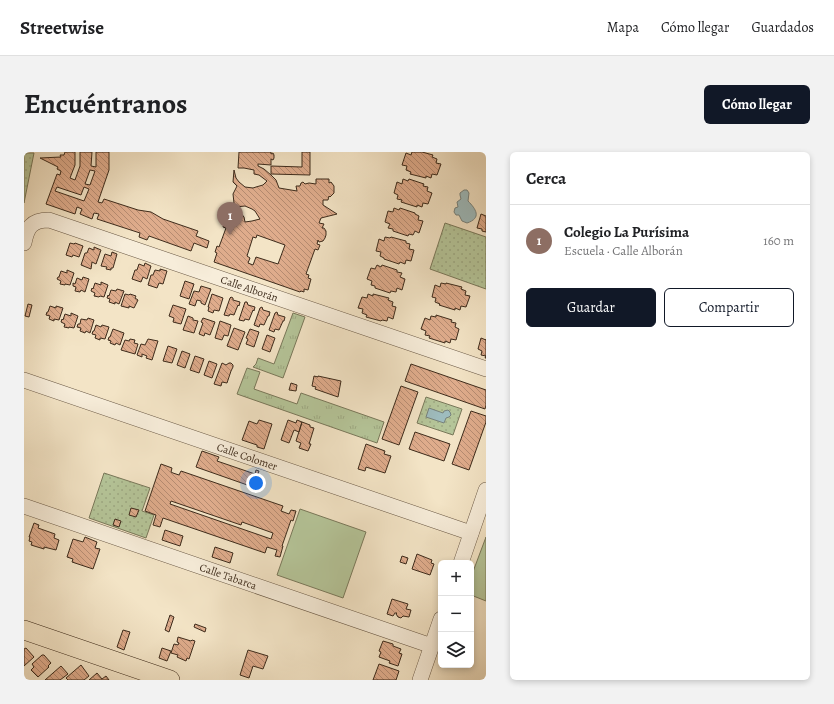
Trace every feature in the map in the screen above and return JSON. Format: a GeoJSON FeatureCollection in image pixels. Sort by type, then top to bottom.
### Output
{"type":"FeatureCollection","features":[{"type":"Feature","properties":{"kind":"main road"},"geometry":{"type":"LineString","coordinates":[[24,630],[170,680]]}},
{"type":"Feature","properties":{"kind":"street","name":"Calle Alborán"},"geometry":{"type":"LineString","coordinates":[[24,243],[26,232],[30,226],[41,220],[48,220],[486,369]]}},
{"type":"Feature","properties":{"kind":"street","name":"Calle Colomer"},"geometry":{"type":"LineString","coordinates":[[24,380],[471,533]]}},
{"type":"Feature","properties":{"kind":"street"},"geometry":{"type":"LineString","coordinates":[[462,560],[486,490]]}},
{"type":"Feature","properties":{"kind":"street","name":"Calle Tabarca"},"geometry":{"type":"LineString","coordinates":[[24,506],[432,646]]}},
{"type":"Feature","properties":{"kind":"street"},"geometry":{"type":"LineString","coordinates":[[420,680],[438,628]]}},
{"type":"Feature","properties":{"kind":"green space"},"geometry":{"type":"Polygon","coordinates":[[[24,153],[34,153],[24,203],[24,153]]]}},
{"type":"Feature","properties":{"kind":"green space"},"geometry":{"type":"Polygon","coordinates":[[[445,223],[486,237],[486,289],[430,269],[445,223]]]}},
{"type":"Feature","properties":{"kind":"green space"},"geometry":{"type":"Polygon","coordinates":[[[293,313],[305,317],[283,378],[253,367],[258,358],[274,364],[293,313]]]}},
{"type":"Feature","properties":{"kind":"green space"},"geometry":{"type":"Polygon","coordinates":[[[247,368],[260,372],[254,389],[297,404],[301,393],[384,422],[377,443],[237,394],[247,368]]]}},
{"type":"Feature","properties":{"kind":"green space"},"geometry":{"type":"Polygon","coordinates":[[[426,397],[462,409],[453,435],[417,423],[426,397]]]}},
{"type":"Feature","properties":{"kind":"green space"},"geometry":{"type":"Polygon","coordinates":[[[104,473],[150,488],[142,511],[154,515],[146,538],[89,518],[104,473]]]}},
{"type":"Feature","properties":{"kind":"green space"},"geometry":{"type":"Polygon","coordinates":[[[300,509],[366,532],[343,598],[277,575],[300,509]]]}},
{"type":"Feature","properties":{"kind":"green space"},"geometry":{"type":"Polygon","coordinates":[[[486,537],[486,601],[474,596],[474,569],[486,537]]]}},
{"type":"Feature","properties":{"kind":"water"},"geometry":{"type":"Polygon","coordinates":[[[467,190],[469,193],[468,201],[476,213],[475,219],[467,223],[462,221],[459,215],[456,215],[454,212],[455,208],[458,207],[457,202],[461,199],[460,193],[467,190]]]}},
{"type":"Feature","properties":{"kind":"water"},"geometry":{"type":"Polygon","coordinates":[[[429,408],[443,413],[444,411],[448,410],[451,415],[446,418],[444,423],[426,417],[429,408]]]}},
{"type":"Feature","properties":{"kind":"building"},"geometry":{"type":"Polygon","coordinates":[[[65,152],[75,152],[75,165],[70,178],[75,180],[80,166],[80,152],[92,152],[91,166],[96,167],[96,152],[109,152],[109,170],[98,202],[102,203],[104,199],[138,210],[151,212],[163,219],[198,231],[196,236],[209,241],[207,248],[194,243],[191,251],[149,236],[147,240],[139,237],[140,233],[97,219],[99,214],[94,213],[92,219],[80,214],[82,209],[77,207],[75,214],[46,204],[57,174],[60,175],[61,171],[57,169],[58,167],[40,158],[61,157],[60,155],[64,155],[65,152]],[[90,170],[85,184],[90,185],[95,171],[90,170]],[[57,187],[55,191],[84,201],[89,189],[84,187],[81,195],[57,187]]]}},
{"type":"Feature","properties":{"kind":"building"},"geometry":{"type":"Polygon","coordinates":[[[239,152],[271,152],[271,154],[273,153],[274,155],[274,158],[273,160],[271,159],[271,165],[258,164],[258,166],[264,169],[276,180],[279,188],[297,191],[296,186],[300,186],[303,182],[305,184],[316,184],[316,179],[329,179],[329,183],[331,182],[334,186],[334,193],[330,197],[329,196],[328,200],[323,200],[323,205],[337,214],[321,218],[319,223],[324,224],[322,228],[326,231],[326,235],[323,241],[319,242],[318,240],[317,244],[320,245],[318,250],[315,249],[306,274],[309,275],[308,278],[311,279],[308,290],[304,289],[304,292],[300,292],[214,262],[217,253],[215,252],[217,246],[219,247],[226,228],[223,227],[224,224],[227,225],[232,213],[236,211],[240,212],[244,217],[245,222],[260,219],[255,211],[245,206],[235,207],[225,216],[229,206],[234,203],[233,194],[237,186],[233,182],[234,170],[236,178],[245,187],[253,188],[263,185],[267,181],[259,175],[254,174],[254,170],[238,168],[239,152]],[[257,235],[256,238],[253,237],[247,256],[250,258],[248,263],[253,265],[256,257],[278,264],[285,245],[257,235]]]}},
{"type":"Feature","properties":{"kind":"building"},"geometry":{"type":"Polygon","coordinates":[[[302,152],[310,152],[310,175],[271,174],[271,166],[302,167],[302,152]]]}},
{"type":"Feature","properties":{"kind":"building"},"geometry":{"type":"Polygon","coordinates":[[[412,152],[422,152],[433,155],[432,157],[437,159],[436,163],[441,164],[437,175],[432,174],[431,178],[426,176],[426,178],[410,174],[411,172],[406,170],[407,166],[402,165],[406,153],[411,155],[412,152]]]}},
{"type":"Feature","properties":{"kind":"building"},"geometry":{"type":"Polygon","coordinates":[[[403,179],[408,181],[409,179],[424,184],[423,186],[428,187],[427,191],[432,193],[428,204],[423,203],[422,207],[417,205],[417,207],[401,202],[402,200],[397,199],[398,195],[394,193],[397,182],[402,184],[403,179]]]}},
{"type":"Feature","properties":{"kind":"building"},"geometry":{"type":"Polygon","coordinates":[[[394,208],[399,210],[400,208],[415,213],[419,216],[418,220],[423,221],[419,233],[415,231],[413,235],[409,234],[408,236],[388,228],[390,224],[385,222],[388,211],[393,212],[394,208]]]}},
{"type":"Feature","properties":{"kind":"building"},"geometry":{"type":"Polygon","coordinates":[[[481,214],[486,216],[486,232],[477,228],[481,214]]]}},
{"type":"Feature","properties":{"kind":"building"},"geometry":{"type":"Polygon","coordinates":[[[385,237],[406,241],[406,243],[410,244],[409,249],[414,250],[411,261],[406,260],[405,264],[400,262],[399,264],[384,259],[380,256],[381,252],[376,251],[379,239],[384,241],[385,237]]]}},
{"type":"Feature","properties":{"kind":"building"},"geometry":{"type":"Polygon","coordinates":[[[70,243],[83,246],[79,257],[66,255],[70,243]]]}},
{"type":"Feature","properties":{"kind":"building"},"geometry":{"type":"Polygon","coordinates":[[[94,247],[101,250],[96,264],[92,262],[91,269],[81,265],[85,253],[87,253],[89,248],[94,250],[94,247]]]}},
{"type":"Feature","properties":{"kind":"building"},"geometry":{"type":"Polygon","coordinates":[[[112,252],[117,254],[113,268],[111,268],[111,270],[106,269],[107,267],[101,266],[105,254],[111,256],[112,252]]]}},
{"type":"Feature","properties":{"kind":"building"},"geometry":{"type":"Polygon","coordinates":[[[145,263],[151,266],[147,279],[143,277],[141,282],[132,279],[139,264],[144,266],[145,263]]]}},
{"type":"Feature","properties":{"kind":"building"},"geometry":{"type":"Polygon","coordinates":[[[377,265],[381,267],[382,265],[402,273],[400,277],[405,279],[402,290],[397,288],[396,292],[391,291],[390,293],[375,288],[375,286],[371,285],[372,281],[367,279],[371,268],[375,269],[377,265]]]}},
{"type":"Feature","properties":{"kind":"building"},"geometry":{"type":"Polygon","coordinates":[[[160,269],[167,271],[163,284],[159,283],[157,288],[148,285],[151,275],[153,275],[155,270],[160,271],[160,269]]]}},
{"type":"Feature","properties":{"kind":"building"},"geometry":{"type":"Polygon","coordinates":[[[67,270],[74,273],[70,285],[60,284],[61,281],[57,279],[61,271],[67,273],[67,270]]]}},
{"type":"Feature","properties":{"kind":"building"},"geometry":{"type":"Polygon","coordinates":[[[83,277],[89,279],[85,292],[81,290],[80,292],[75,291],[76,287],[73,286],[73,283],[75,284],[77,278],[82,280],[83,277]]]}},
{"type":"Feature","properties":{"kind":"building"},"geometry":{"type":"Polygon","coordinates":[[[185,281],[194,284],[189,299],[180,296],[185,281]]]}},
{"type":"Feature","properties":{"kind":"building"},"geometry":{"type":"Polygon","coordinates":[[[101,282],[108,285],[104,297],[94,296],[95,293],[91,291],[92,288],[93,289],[95,283],[101,285],[101,282]]]}},
{"type":"Feature","properties":{"kind":"building"},"geometry":{"type":"Polygon","coordinates":[[[441,283],[462,287],[461,289],[466,291],[465,295],[470,296],[466,307],[461,306],[460,310],[455,308],[455,310],[439,305],[440,304],[435,302],[436,298],[432,297],[435,285],[440,287],[441,283]]]}},
{"type":"Feature","properties":{"kind":"building"},"geometry":{"type":"Polygon","coordinates":[[[201,286],[211,289],[205,305],[201,303],[201,301],[197,300],[195,306],[189,304],[194,291],[199,292],[201,286]]]}},
{"type":"Feature","properties":{"kind":"building"},"geometry":{"type":"Polygon","coordinates":[[[117,289],[124,291],[119,304],[109,302],[110,299],[107,298],[111,290],[116,291],[117,289]]]}},
{"type":"Feature","properties":{"kind":"building"},"geometry":{"type":"Polygon","coordinates":[[[125,294],[136,296],[135,298],[138,300],[134,308],[129,306],[129,308],[121,306],[125,294]]]}},
{"type":"Feature","properties":{"kind":"building"},"geometry":{"type":"Polygon","coordinates":[[[212,294],[223,298],[219,311],[214,310],[213,313],[208,311],[212,294]]]}},
{"type":"Feature","properties":{"kind":"building"},"geometry":{"type":"Polygon","coordinates":[[[368,294],[389,298],[388,300],[393,302],[392,306],[396,307],[393,319],[388,317],[387,321],[381,321],[366,317],[367,315],[362,313],[363,309],[358,308],[362,297],[367,298],[368,294]]]}},
{"type":"Feature","properties":{"kind":"building"},"geometry":{"type":"Polygon","coordinates":[[[231,297],[233,300],[240,302],[239,306],[238,305],[234,315],[224,315],[230,298],[231,297]]]}},
{"type":"Feature","properties":{"kind":"building"},"geometry":{"type":"Polygon","coordinates":[[[245,302],[247,302],[248,305],[255,307],[249,320],[245,319],[244,321],[239,320],[245,302]]]}},
{"type":"Feature","properties":{"kind":"building"},"geometry":{"type":"Polygon","coordinates":[[[28,304],[32,305],[29,317],[25,316],[28,304]]]}},
{"type":"Feature","properties":{"kind":"building"},"geometry":{"type":"Polygon","coordinates":[[[173,305],[186,309],[181,324],[173,322],[174,318],[169,316],[173,305]]]}},
{"type":"Feature","properties":{"kind":"building"},"geometry":{"type":"Polygon","coordinates":[[[50,306],[63,308],[59,320],[54,319],[54,321],[49,319],[50,316],[46,315],[50,306]]]}},
{"type":"Feature","properties":{"kind":"building"},"geometry":{"type":"Polygon","coordinates":[[[262,307],[263,310],[270,312],[264,325],[260,324],[259,327],[254,325],[260,308],[262,307]]]}},
{"type":"Feature","properties":{"kind":"building"},"geometry":{"type":"Polygon","coordinates":[[[277,312],[278,315],[285,317],[279,330],[275,329],[274,332],[269,330],[275,313],[277,312]]]}},
{"type":"Feature","properties":{"kind":"building"},"geometry":{"type":"Polygon","coordinates":[[[71,313],[78,316],[74,328],[64,327],[65,324],[61,322],[62,319],[63,320],[65,314],[71,316],[71,313]]]}},
{"type":"Feature","properties":{"kind":"building"},"geometry":{"type":"Polygon","coordinates":[[[436,315],[452,320],[451,322],[456,323],[455,327],[459,329],[456,340],[451,339],[450,343],[445,341],[445,343],[429,338],[430,336],[425,335],[426,331],[421,329],[425,318],[430,320],[431,316],[436,317],[436,315]]]}},
{"type":"Feature","properties":{"kind":"building"},"geometry":{"type":"Polygon","coordinates":[[[188,316],[193,318],[193,320],[198,321],[194,333],[183,330],[188,316]]]}},
{"type":"Feature","properties":{"kind":"building"},"geometry":{"type":"Polygon","coordinates":[[[88,318],[94,320],[90,333],[86,331],[85,333],[80,331],[81,328],[77,327],[78,324],[80,324],[81,319],[87,320],[88,318]]]}},
{"type":"Feature","properties":{"kind":"building"},"geometry":{"type":"Polygon","coordinates":[[[203,318],[215,322],[210,335],[205,333],[204,336],[199,334],[203,323],[201,322],[203,318]]]}},
{"type":"Feature","properties":{"kind":"building"},"geometry":{"type":"Polygon","coordinates":[[[220,321],[231,325],[228,336],[224,335],[222,340],[215,338],[220,321]]]}},
{"type":"Feature","properties":{"kind":"building"},"geometry":{"type":"Polygon","coordinates":[[[96,325],[101,327],[102,325],[109,327],[105,339],[100,338],[100,340],[95,338],[96,335],[92,334],[96,325]]]}},
{"type":"Feature","properties":{"kind":"building"},"geometry":{"type":"Polygon","coordinates":[[[234,328],[245,332],[238,350],[227,346],[234,328]]]}},
{"type":"Feature","properties":{"kind":"building"},"geometry":{"type":"Polygon","coordinates":[[[113,329],[124,333],[120,345],[110,343],[111,341],[108,340],[113,329]]]}},
{"type":"Feature","properties":{"kind":"building"},"geometry":{"type":"Polygon","coordinates":[[[250,329],[259,332],[254,347],[246,344],[248,339],[246,338],[250,329]]]}},
{"type":"Feature","properties":{"kind":"building"},"geometry":{"type":"Polygon","coordinates":[[[267,335],[275,338],[270,352],[262,349],[267,335]]]}},
{"type":"Feature","properties":{"kind":"building"},"geometry":{"type":"Polygon","coordinates":[[[481,338],[486,340],[486,356],[481,355],[482,351],[478,349],[481,338]]]}},
{"type":"Feature","properties":{"kind":"building"},"geometry":{"type":"Polygon","coordinates":[[[130,339],[135,340],[134,343],[138,344],[135,354],[121,350],[125,340],[129,341],[130,339]]]}},
{"type":"Feature","properties":{"kind":"building"},"geometry":{"type":"Polygon","coordinates":[[[148,339],[158,341],[152,360],[146,358],[147,356],[142,354],[142,357],[137,355],[141,344],[145,345],[148,339]]]}},
{"type":"Feature","properties":{"kind":"building"},"geometry":{"type":"Polygon","coordinates":[[[168,346],[177,349],[172,363],[163,361],[168,346]]]}},
{"type":"Feature","properties":{"kind":"building"},"geometry":{"type":"Polygon","coordinates":[[[182,351],[190,354],[185,368],[177,365],[182,351]]]}},
{"type":"Feature","properties":{"kind":"building"},"geometry":{"type":"Polygon","coordinates":[[[195,356],[204,359],[199,373],[190,370],[195,356]]]}},
{"type":"Feature","properties":{"kind":"building"},"geometry":{"type":"Polygon","coordinates":[[[209,361],[217,364],[212,378],[204,375],[209,361]]]}},
{"type":"Feature","properties":{"kind":"building"},"geometry":{"type":"Polygon","coordinates":[[[222,363],[226,365],[231,363],[233,367],[227,383],[222,382],[221,386],[214,384],[222,363]]]}},
{"type":"Feature","properties":{"kind":"building"},"geometry":{"type":"Polygon","coordinates":[[[411,364],[486,390],[485,409],[405,381],[411,364]]]}},
{"type":"Feature","properties":{"kind":"building"},"geometry":{"type":"Polygon","coordinates":[[[314,376],[341,381],[338,397],[315,389],[316,387],[312,386],[314,376]]]}},
{"type":"Feature","properties":{"kind":"building"},"geometry":{"type":"Polygon","coordinates":[[[291,383],[297,385],[296,391],[289,390],[291,383]]]}},
{"type":"Feature","properties":{"kind":"building"},"geometry":{"type":"Polygon","coordinates":[[[401,386],[418,392],[399,445],[382,439],[401,386]]]}},
{"type":"Feature","properties":{"kind":"building"},"geometry":{"type":"Polygon","coordinates":[[[471,411],[486,416],[486,422],[469,470],[452,464],[471,411]]]}},
{"type":"Feature","properties":{"kind":"building"},"geometry":{"type":"Polygon","coordinates":[[[259,420],[272,424],[264,449],[242,440],[249,421],[257,424],[259,420]]]}},
{"type":"Feature","properties":{"kind":"building"},"geometry":{"type":"Polygon","coordinates":[[[288,420],[296,423],[297,420],[302,422],[299,432],[294,430],[289,443],[281,440],[288,420]]]}},
{"type":"Feature","properties":{"kind":"building"},"geometry":{"type":"Polygon","coordinates":[[[302,422],[314,428],[308,451],[299,448],[301,443],[296,441],[302,422]]]}},
{"type":"Feature","properties":{"kind":"building"},"geometry":{"type":"Polygon","coordinates":[[[415,432],[450,444],[444,461],[409,449],[415,432]]]}},
{"type":"Feature","properties":{"kind":"building"},"geometry":{"type":"Polygon","coordinates":[[[366,444],[385,451],[384,454],[391,456],[385,473],[366,467],[365,471],[358,469],[366,444]]]}},
{"type":"Feature","properties":{"kind":"building"},"geometry":{"type":"Polygon","coordinates":[[[202,451],[219,457],[217,461],[255,474],[256,470],[259,471],[253,487],[196,467],[202,451]]]}},
{"type":"Feature","properties":{"kind":"building"},"geometry":{"type":"Polygon","coordinates":[[[161,464],[172,468],[171,472],[173,473],[179,475],[181,471],[283,506],[281,511],[289,514],[291,510],[296,511],[293,521],[291,520],[282,546],[280,557],[275,556],[277,550],[267,547],[265,553],[163,518],[160,527],[153,525],[156,515],[145,511],[161,464]],[[171,501],[170,504],[271,539],[273,533],[242,522],[241,525],[171,501]]]}},
{"type":"Feature","properties":{"kind":"building"},"geometry":{"type":"Polygon","coordinates":[[[131,508],[139,510],[136,517],[129,515],[131,508]]]}},
{"type":"Feature","properties":{"kind":"building"},"geometry":{"type":"Polygon","coordinates":[[[115,519],[121,521],[119,527],[113,525],[115,519]]]}},
{"type":"Feature","properties":{"kind":"building"},"geometry":{"type":"Polygon","coordinates":[[[34,523],[39,525],[38,528],[55,534],[54,538],[59,540],[56,550],[44,547],[44,549],[31,545],[32,542],[29,541],[29,537],[34,523]]]}},
{"type":"Feature","properties":{"kind":"building"},"geometry":{"type":"Polygon","coordinates":[[[165,530],[183,536],[180,546],[162,540],[165,530]]]}},
{"type":"Feature","properties":{"kind":"building"},"geometry":{"type":"Polygon","coordinates":[[[85,537],[97,542],[95,548],[100,549],[93,569],[72,562],[73,559],[67,557],[73,539],[83,542],[85,537]]]}},
{"type":"Feature","properties":{"kind":"building"},"geometry":{"type":"Polygon","coordinates":[[[215,547],[233,553],[230,563],[212,557],[215,547]]]}},
{"type":"Feature","properties":{"kind":"building"},"geometry":{"type":"Polygon","coordinates":[[[417,554],[432,560],[431,563],[434,564],[430,575],[412,569],[417,554]]]}},
{"type":"Feature","properties":{"kind":"building"},"geometry":{"type":"Polygon","coordinates":[[[402,556],[408,558],[406,564],[400,562],[402,556]]]}},
{"type":"Feature","properties":{"kind":"building"},"geometry":{"type":"Polygon","coordinates":[[[392,599],[408,604],[406,609],[411,610],[409,617],[398,617],[396,614],[397,613],[393,616],[387,614],[392,599]]]}},
{"type":"Feature","properties":{"kind":"building"},"geometry":{"type":"Polygon","coordinates":[[[170,615],[174,617],[169,632],[165,630],[170,615]]]}},
{"type":"Feature","properties":{"kind":"building"},"geometry":{"type":"Polygon","coordinates":[[[195,624],[206,628],[205,632],[194,627],[195,624]]]}},
{"type":"Feature","properties":{"kind":"building"},"geometry":{"type":"Polygon","coordinates":[[[123,630],[130,632],[124,650],[117,647],[123,630]]]}},
{"type":"Feature","properties":{"kind":"building"},"geometry":{"type":"Polygon","coordinates":[[[178,637],[195,641],[189,659],[187,658],[186,661],[177,657],[178,655],[171,653],[174,644],[178,645],[179,643],[177,642],[178,637]]]}},
{"type":"Feature","properties":{"kind":"building"},"geometry":{"type":"Polygon","coordinates":[[[383,641],[393,644],[393,646],[401,649],[399,653],[402,654],[398,666],[379,657],[381,652],[379,651],[383,641]]]}},
{"type":"Feature","properties":{"kind":"building"},"geometry":{"type":"Polygon","coordinates":[[[26,648],[34,657],[24,666],[24,649],[26,648]]]}},
{"type":"Feature","properties":{"kind":"building"},"geometry":{"type":"Polygon","coordinates":[[[162,648],[171,651],[167,661],[159,658],[162,648]]]}},
{"type":"Feature","properties":{"kind":"building"},"geometry":{"type":"Polygon","coordinates":[[[248,650],[268,656],[263,669],[253,666],[249,678],[240,675],[248,650]]]}},
{"type":"Feature","properties":{"kind":"building"},"geometry":{"type":"Polygon","coordinates":[[[44,655],[51,663],[48,666],[49,667],[38,677],[31,670],[34,667],[32,664],[44,655]]]}},
{"type":"Feature","properties":{"kind":"building"},"geometry":{"type":"Polygon","coordinates":[[[379,664],[399,671],[396,680],[373,680],[379,664]]]}},
{"type":"Feature","properties":{"kind":"building"},"geometry":{"type":"Polygon","coordinates":[[[81,665],[89,676],[84,680],[68,680],[66,678],[81,665]]]}},
{"type":"Feature","properties":{"kind":"building"},"geometry":{"type":"Polygon","coordinates":[[[61,666],[68,674],[60,680],[45,680],[61,666]]]}},
{"type":"Feature","properties":{"kind":"building"},"geometry":{"type":"Polygon","coordinates":[[[97,673],[102,679],[106,676],[109,680],[89,680],[97,673]]]}},
{"type":"Feature","properties":{"kind":"place","name":"Colegio La Purísima"},"geometry":{"type":"Point","coordinates":[230,235]}}]}
